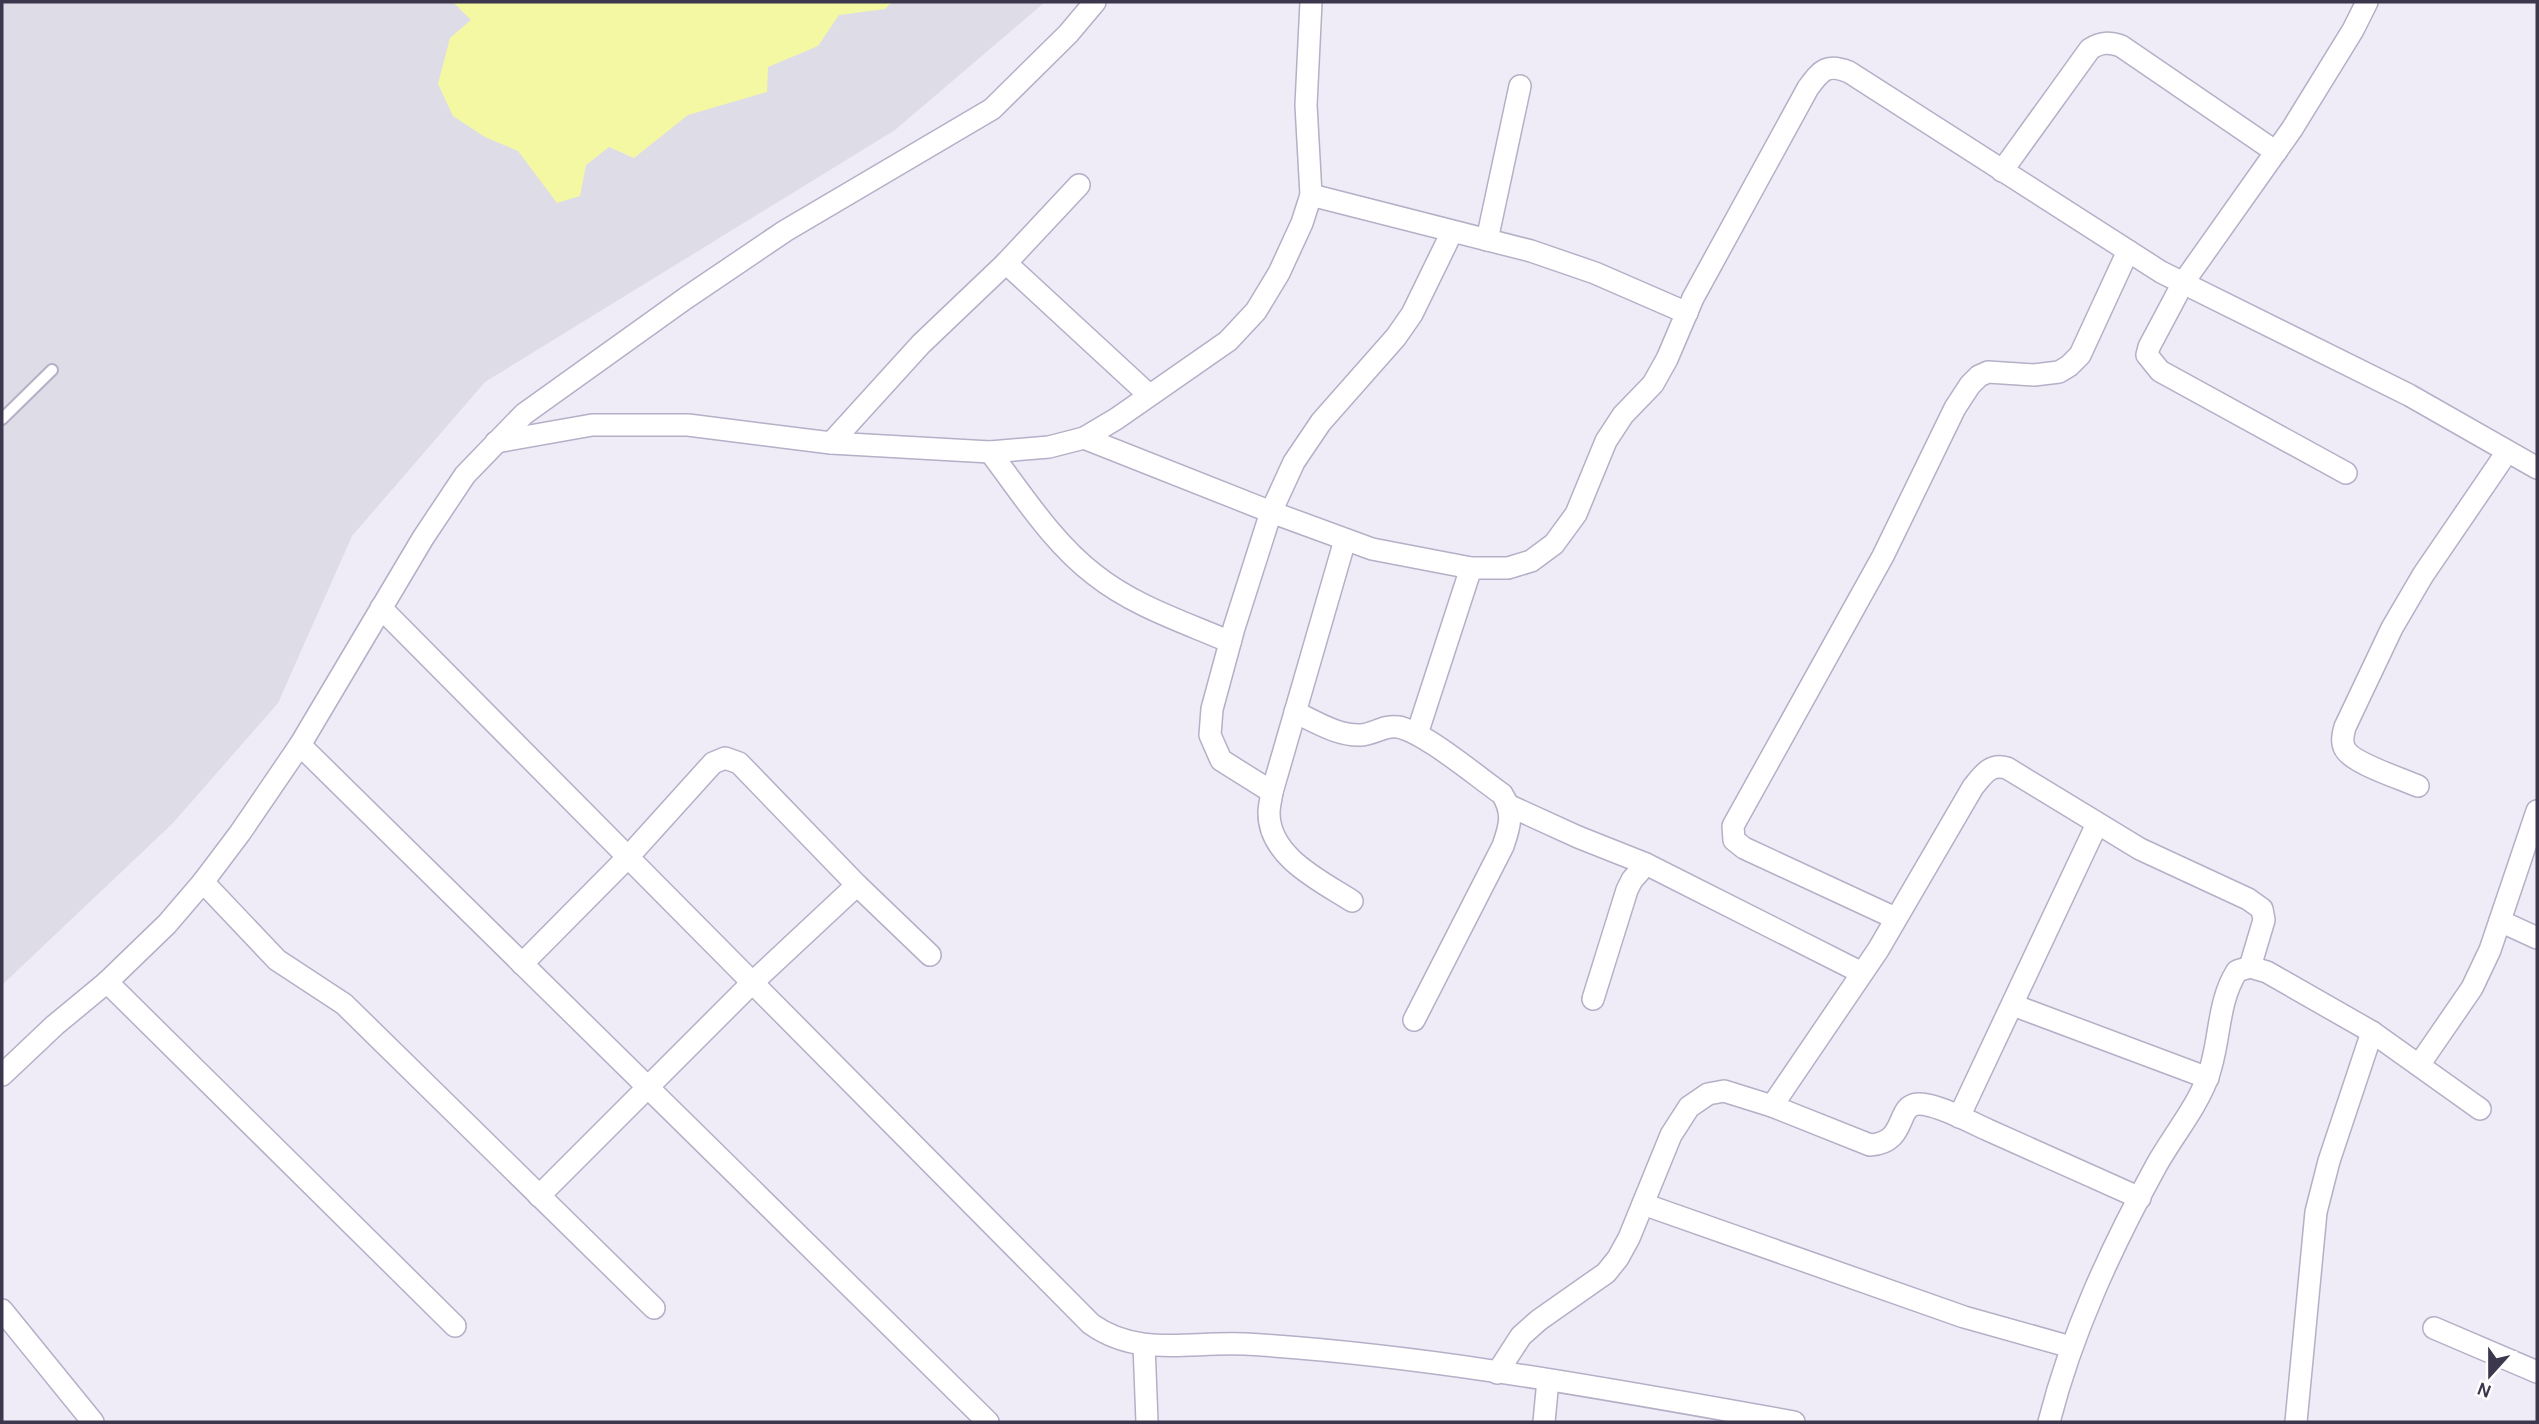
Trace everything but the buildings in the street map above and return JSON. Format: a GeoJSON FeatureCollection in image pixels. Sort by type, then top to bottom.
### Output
{"type":"FeatureCollection","features":[{"type":"Feature","properties":{"kind":"street"},"geometry":{"type":"LineString","coordinates":[[2,1075],[55,1025],[107,982],[167,924],[202,882],[300,745],[423,538],[465,475],[496,442],[535,406],[774,238],[992,109],[1068,34],[1095,2]]}},
{"type":"Feature","properties":{"kind":"street"},"geometry":{"type":"LineString","coordinates":[[496,442],[592,425],[688,425],[831,443],[990,452],[1049,447],[1084,438],[1228,341],[1256,311],[1279,273],[1302,223],[1311,195],[1306,105],[1311,2]]}},
{"type":"Feature","properties":{"kind":"street"},"geometry":{"type":"LineString","coordinates":[[2346,473],[2160,371],[2147,355],[2149,346],[2183,283],[2276,152],[2353,30],[2367,2]]}},
{"type":"Feature","properties":{"kind":"street"},"geometry":{"type":"LineString","coordinates":[[2002,171],[2084,56],[2097,44],[2110,42],[2121,46],[2276,152]]}},
{"type":"Feature","properties":{"kind":"street"},"geometry":{"type":"LineString","coordinates":[[1084,438],[1271,512],[1383,552],[1471,568],[1508,568],[1531,561],[1555,544],[1576,514],[1606,441],[1623,415],[1653,384],[1687,313],[1808,88],[1818,73],[1827,68],[1838,67],[2183,283],[2409,395],[2537,468]]}},
{"type":"Feature","properties":{"kind":"street"},"geometry":{"type":"LineString","coordinates":[[1487,240],[1520,86]]}},
{"type":"Feature","properties":{"kind":"street"},"geometry":{"type":"LineString","coordinates":[[831,443],[921,344],[1006,264],[1079,185]]}},
{"type":"Feature","properties":{"kind":"street"},"geometry":{"type":"LineString","coordinates":[[1311,195],[1531,251],[1595,273],[1687,313]]}},
{"type":"Feature","properties":{"kind":"street"},"geometry":{"type":"LineString","coordinates":[[1272,792],[1221,760],[1210,735],[1212,709],[1230,642],[1271,512],[1294,461],[1321,422],[1396,337],[1412,314],[1452,232]]}},
{"type":"Feature","properties":{"kind":"street"},"geometry":{"type":"LineString","coordinates":[[1895,918],[1744,848],[1734,840],[1733,827],[1883,556],[1962,397],[1979,376],[1988,372],[2034,375],[2059,372],[2069,366],[2080,355],[2128,251]]}},
{"type":"Feature","properties":{"kind":"street"},"geometry":{"type":"LineString","coordinates":[[1006,264],[1149,396]]}},
{"type":"Feature","properties":{"kind":"street"},"geometry":{"type":"LineString","coordinates":[[990,452],[1054,537],[1095,575],[1138,602],[1230,642]]}},
{"type":"Feature","properties":{"kind":"street"},"geometry":{"type":"LineString","coordinates":[[2418,786],[2352,757],[2344,748],[2342,738],[2392,628],[2424,575],[2507,452]]}},
{"type":"Feature","properties":{"kind":"street"},"geometry":{"type":"LineString","coordinates":[[1345,540],[1272,792],[1269,815],[1281,848],[1293,862],[1352,901]]}},
{"type":"Feature","properties":{"kind":"street"},"geometry":{"type":"LineString","coordinates":[[1418,734],[1471,568]]}},
{"type":"Feature","properties":{"kind":"street"},"geometry":{"type":"LineString","coordinates":[[381,608],[1091,1324],[1107,1336],[1144,1345],[1244,1344],[1417,1361],[1548,1380],[1794,1422]]}},
{"type":"Feature","properties":{"kind":"street"},"geometry":{"type":"LineString","coordinates":[[1295,712],[1333,730],[1354,734],[1364,735],[1387,726],[1400,727],[1418,734],[1502,794],[1510,806],[1511,821],[1503,846],[1414,1020]]}},
{"type":"Feature","properties":{"kind":"street"},"geometry":{"type":"LineString","coordinates":[[300,745],[988,1422]]}},
{"type":"Feature","properties":{"kind":"street"},"geometry":{"type":"LineString","coordinates":[[522,964],[629,856],[713,763],[725,758],[739,763],[857,885],[930,955]]}},
{"type":"Feature","properties":{"kind":"street"},"geometry":{"type":"LineString","coordinates":[[1772,1106],[1878,950],[1973,787],[1991,768],[2007,768],[2140,849],[2248,899],[2262,909],[2264,920],[2250,967]]}},
{"type":"Feature","properties":{"kind":"street"},"geometry":{"type":"LineString","coordinates":[[1510,806],[1646,864],[1862,973]]}},
{"type":"Feature","properties":{"kind":"street"},"geometry":{"type":"LineString","coordinates":[[2418,1065],[2472,988],[2500,921],[2537,811]]}},
{"type":"Feature","properties":{"kind":"street"},"geometry":{"type":"LineString","coordinates":[[1959,1117],[2097,824]]}},
{"type":"Feature","properties":{"kind":"street"},"geometry":{"type":"LineString","coordinates":[[1593,999],[1627,890],[1646,864]]}},
{"type":"Feature","properties":{"kind":"street"},"geometry":{"type":"LineString","coordinates":[[202,882],[277,960],[344,1004],[654,1308]]}},
{"type":"Feature","properties":{"kind":"street"},"geometry":{"type":"LineString","coordinates":[[540,1196],[752,983],[857,885]]}},
{"type":"Feature","properties":{"kind":"street"},"geometry":{"type":"LineString","coordinates":[[2500,921],[2537,938]]}},
{"type":"Feature","properties":{"kind":"street"},"geometry":{"type":"LineString","coordinates":[[2049,1422],[2071,1348],[2097,1279],[2174,1134],[2208,1078],[2216,1054],[2222,1004],[2237,971],[2250,967],[2267,972],[2372,1032],[2480,1108]]}},
{"type":"Feature","properties":{"kind":"street"},"geometry":{"type":"LineString","coordinates":[[107,982],[455,1326]]}},
{"type":"Feature","properties":{"kind":"street"},"geometry":{"type":"LineString","coordinates":[[2013,1005],[2208,1078]]}},
{"type":"Feature","properties":{"kind":"street"},"geometry":{"type":"LineString","coordinates":[[2296,1422],[2316,1212],[2329,1161],[2372,1032]]}},
{"type":"Feature","properties":{"kind":"street"},"geometry":{"type":"LineString","coordinates":[[1497,1373],[1511,1348],[1539,1320],[1606,1273],[1623,1248],[1671,1135],[1689,1107],[1708,1094],[1724,1091],[1772,1106],[1870,1145],[1882,1144],[1891,1139],[1906,1109],[1914,1104],[1924,1104],[2140,1198]]}},
{"type":"Feature","properties":{"kind":"street"},"geometry":{"type":"LineString","coordinates":[[1643,1204],[1964,1317],[2071,1348]]}},
{"type":"Feature","properties":{"kind":"street"},"geometry":{"type":"LineString","coordinates":[[2,1310],[93,1422]]}},
{"type":"Feature","properties":{"kind":"street"},"geometry":{"type":"LineString","coordinates":[[2434,1328],[2537,1373]]}},
{"type":"Feature","properties":{"kind":"street"},"geometry":{"type":"LineString","coordinates":[[1144,1345],[1147,1422]]}},
{"type":"Feature","properties":{"kind":"street"},"geometry":{"type":"LineString","coordinates":[[1544,1422],[1548,1380]]}},
{"type":"Feature","properties":{"kind":"lane"},"geometry":{"type":"LineString","coordinates":[[2,419],[52,370]]}},
{"type":"Feature","properties":{"kind":"shaded area"},"geometry":{"type":"Polygon","coordinates":[[[2,2],[1045,2],[895,130],[485,382],[352,536],[278,703],[173,823],[2,985],[2,2]]]}},
{"type":"Feature","properties":{"kind":"shaded area"},"geometry":{"type":"Polygon","coordinates":[[[453,2],[892,2],[885,9],[839,15],[818,46],[768,67],[767,92],[688,115],[634,158],[609,147],[586,165],[580,196],[557,203],[518,151],[485,137],[453,116],[438,84],[450,38],[471,20],[453,2]]]}}]}
